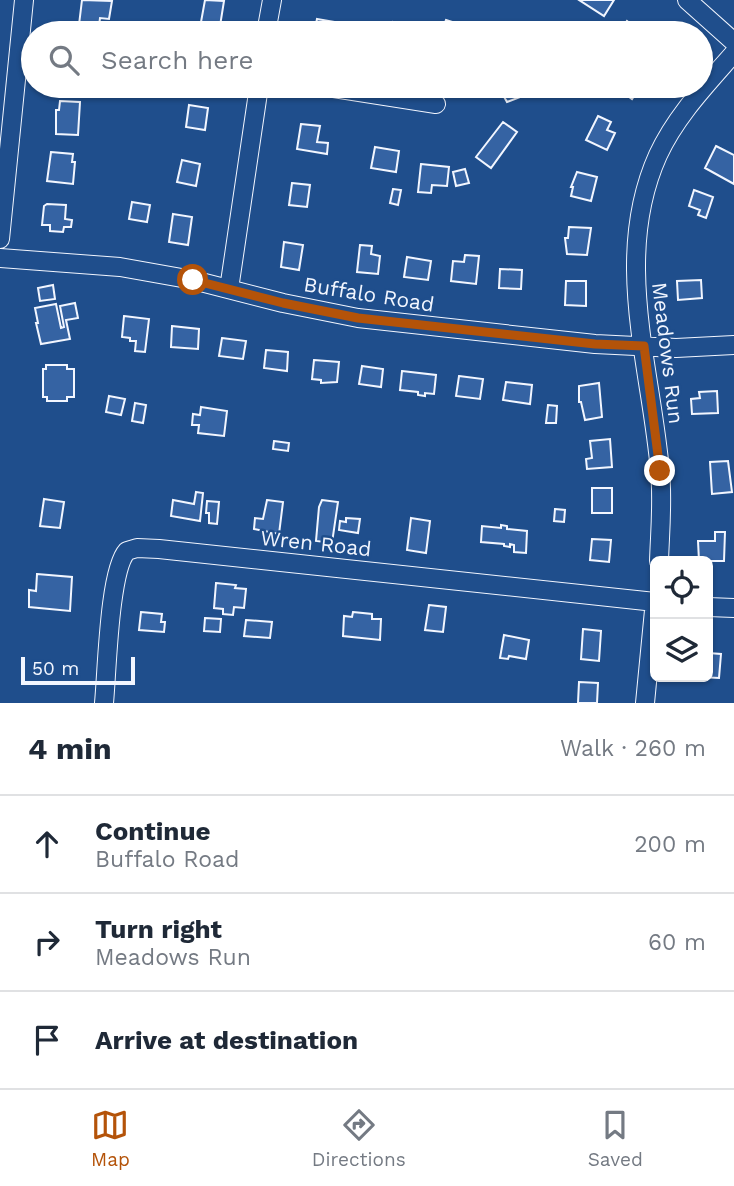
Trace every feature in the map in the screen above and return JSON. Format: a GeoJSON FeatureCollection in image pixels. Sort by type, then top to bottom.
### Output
{"type":"FeatureCollection","features":[{"type":"Feature","properties":{"kind":"street"},"geometry":{"type":"LineString","coordinates":[[0,239],[6,108],[24,0]]}},
{"type":"Feature","properties":{"kind":"street"},"geometry":{"type":"LineString","coordinates":[[268,21],[272,0]]}},
{"type":"Feature","properties":{"kind":"street"},"geometry":{"type":"LineString","coordinates":[[687,0],[710,21]]}},
{"type":"Feature","properties":{"kind":"street"},"geometry":{"type":"LineString","coordinates":[[713,23],[734,42]]}},
{"type":"Feature","properties":{"kind":"street","name":"Meadows Run"},"geometry":{"type":"LineString","coordinates":[[713,78],[734,53]]}},
{"type":"Feature","properties":{"kind":"street"},"geometry":{"type":"LineString","coordinates":[[229,289],[257,98]]}},
{"type":"Feature","properties":{"kind":"street"},"geometry":{"type":"LineString","coordinates":[[398,98],[436,104]]}},
{"type":"Feature","properties":{"kind":"street","name":"Meadows Run"},"geometry":{"type":"LineString","coordinates":[[659,556],[662,514],[660,471],[635,267],[638,220],[657,157],[680,117],[696,98]]}},
{"type":"Feature","properties":{"kind":"street","name":"Buffalo Road"},"geometry":{"type":"LineString","coordinates":[[0,258],[120,267],[358,318],[545,339],[676,348],[734,345]]}},
{"type":"Feature","properties":{"kind":"street","name":"Wren Road"},"geometry":{"type":"LineString","coordinates":[[104,703],[117,575],[123,555],[137,548],[650,600]]}},
{"type":"Feature","properties":{"kind":"street"},"geometry":{"type":"LineString","coordinates":[[713,607],[734,608]]}},
{"type":"Feature","properties":{"kind":"street"},"geometry":{"type":"LineString","coordinates":[[645,703],[653,619]]}},
{"type":"Feature","properties":{"kind":"building"},"geometry":{"type":"Polygon","coordinates":[[[82,0],[112,1],[109,19],[79,21],[82,0]]]}},
{"type":"Feature","properties":{"kind":"building"},"geometry":{"type":"Polygon","coordinates":[[[205,0],[224,1],[221,21],[201,21],[205,0]]]}},
{"type":"Feature","properties":{"kind":"building"},"geometry":{"type":"Polygon","coordinates":[[[579,0],[614,0],[604,16],[579,0]]]}},
{"type":"Feature","properties":{"kind":"building"},"geometry":{"type":"Polygon","coordinates":[[[60,101],[80,102],[78,135],[56,134],[56,110],[59,110],[60,101]]]}},
{"type":"Feature","properties":{"kind":"building"},"geometry":{"type":"Polygon","coordinates":[[[189,105],[208,108],[205,130],[186,127],[189,105]]]}},
{"type":"Feature","properties":{"kind":"building"},"geometry":{"type":"Polygon","coordinates":[[[598,116],[611,122],[607,130],[615,133],[607,150],[586,140],[598,116]]]}},
{"type":"Feature","properties":{"kind":"building"},"geometry":{"type":"Polygon","coordinates":[[[503,122],[517,132],[491,168],[476,157],[503,122]]]}},
{"type":"Feature","properties":{"kind":"building"},"geometry":{"type":"Polygon","coordinates":[[[301,124],[320,126],[317,142],[328,143],[327,154],[297,149],[301,124]]]}},
{"type":"Feature","properties":{"kind":"building"},"geometry":{"type":"Polygon","coordinates":[[[716,146],[734,155],[734,184],[705,168],[716,146]]]}},
{"type":"Feature","properties":{"kind":"building"},"geometry":{"type":"Polygon","coordinates":[[[375,147],[399,151],[396,172],[371,168],[375,147]]]}},
{"type":"Feature","properties":{"kind":"building"},"geometry":{"type":"Polygon","coordinates":[[[51,152],[73,154],[73,184],[47,181],[51,152]]]}},
{"type":"Feature","properties":{"kind":"building"},"geometry":{"type":"Polygon","coordinates":[[[182,160],[200,164],[196,186],[177,182],[182,160]]]}},
{"type":"Feature","properties":{"kind":"building"},"geometry":{"type":"Polygon","coordinates":[[[421,164],[449,167],[447,186],[432,185],[431,193],[418,192],[421,164]]]}},
{"type":"Feature","properties":{"kind":"building"},"geometry":{"type":"Polygon","coordinates":[[[465,169],[469,183],[456,186],[453,172],[465,169]]]}},
{"type":"Feature","properties":{"kind":"building"},"geometry":{"type":"Polygon","coordinates":[[[577,172],[597,177],[591,201],[571,196],[571,187],[577,172]]]}},
{"type":"Feature","properties":{"kind":"building"},"geometry":{"type":"Polygon","coordinates":[[[292,183],[310,185],[307,207],[289,205],[292,183]]]}},
{"type":"Feature","properties":{"kind":"building"},"geometry":{"type":"Polygon","coordinates":[[[393,189],[401,190],[398,205],[390,203],[393,189]]]}},
{"type":"Feature","properties":{"kind":"building"},"geometry":{"type":"Polygon","coordinates":[[[694,190],[713,197],[706,218],[698,215],[700,210],[689,206],[694,190]]]}},
{"type":"Feature","properties":{"kind":"building"},"geometry":{"type":"Polygon","coordinates":[[[132,202],[150,205],[147,222],[129,219],[132,202]]]}},
{"type":"Feature","properties":{"kind":"building"},"geometry":{"type":"Polygon","coordinates":[[[66,205],[65,219],[72,220],[71,227],[64,227],[63,232],[50,231],[50,225],[42,225],[44,206],[66,205]]]}},
{"type":"Feature","properties":{"kind":"building"},"geometry":{"type":"Polygon","coordinates":[[[173,214],[192,217],[188,245],[169,242],[173,214]]]}},
{"type":"Feature","properties":{"kind":"building"},"geometry":{"type":"Polygon","coordinates":[[[569,227],[591,228],[587,255],[567,254],[565,238],[568,238],[569,227]]]}},
{"type":"Feature","properties":{"kind":"building"},"geometry":{"type":"Polygon","coordinates":[[[284,242],[303,245],[299,270],[281,267],[284,242]]]}},
{"type":"Feature","properties":{"kind":"building"},"geometry":{"type":"Polygon","coordinates":[[[360,245],[372,246],[371,254],[380,256],[378,274],[357,272],[360,245]]]}},
{"type":"Feature","properties":{"kind":"building"},"geometry":{"type":"Polygon","coordinates":[[[465,255],[479,256],[476,284],[451,281],[453,261],[464,262],[465,255]]]}},
{"type":"Feature","properties":{"kind":"building"},"geometry":{"type":"Polygon","coordinates":[[[407,257],[431,261],[428,280],[404,277],[407,257]]]}},
{"type":"Feature","properties":{"kind":"building"},"geometry":{"type":"Polygon","coordinates":[[[500,269],[522,270],[521,289],[499,288],[500,269]]]}},
{"type":"Feature","properties":{"kind":"building"},"geometry":{"type":"Polygon","coordinates":[[[701,280],[702,298],[678,300],[677,281],[701,280]]]}},
{"type":"Feature","properties":{"kind":"building"},"geometry":{"type":"Polygon","coordinates":[[[566,281],[586,281],[586,306],[565,305],[566,281]]]}},
{"type":"Feature","properties":{"kind":"building"},"geometry":{"type":"Polygon","coordinates":[[[53,285],[55,299],[40,301],[38,288],[53,285]]]}},
{"type":"Feature","properties":{"kind":"building"},"geometry":{"type":"Polygon","coordinates":[[[75,303],[78,318],[66,320],[70,339],[41,344],[35,308],[56,304],[61,328],[64,327],[60,306],[75,303]]]}},
{"type":"Feature","properties":{"kind":"building"},"geometry":{"type":"Polygon","coordinates":[[[124,316],[149,319],[145,352],[135,351],[136,341],[122,337],[124,316]]]}},
{"type":"Feature","properties":{"kind":"building"},"geometry":{"type":"Polygon","coordinates":[[[172,326],[199,329],[198,349],[171,347],[172,326]]]}},
{"type":"Feature","properties":{"kind":"building"},"geometry":{"type":"Polygon","coordinates":[[[222,338],[246,341],[243,359],[219,356],[222,338]]]}},
{"type":"Feature","properties":{"kind":"building"},"geometry":{"type":"Polygon","coordinates":[[[266,350],[288,352],[287,371],[264,368],[266,350]]]}},
{"type":"Feature","properties":{"kind":"building"},"geometry":{"type":"Polygon","coordinates":[[[314,360],[339,362],[337,382],[321,383],[321,380],[312,379],[314,360]]]}},
{"type":"Feature","properties":{"kind":"building"},"geometry":{"type":"Polygon","coordinates":[[[46,365],[67,365],[67,369],[74,369],[74,397],[67,397],[67,401],[47,401],[47,397],[43,397],[43,369],[46,369],[46,365]]]}},
{"type":"Feature","properties":{"kind":"building"},"geometry":{"type":"Polygon","coordinates":[[[362,366],[383,369],[381,387],[359,384],[362,366]]]}},
{"type":"Feature","properties":{"kind":"building"},"geometry":{"type":"Polygon","coordinates":[[[402,371],[436,375],[434,394],[425,393],[425,396],[418,395],[418,392],[400,390],[402,371]]]}},
{"type":"Feature","properties":{"kind":"building"},"geometry":{"type":"Polygon","coordinates":[[[459,376],[483,379],[480,399],[456,396],[459,376]]]}},
{"type":"Feature","properties":{"kind":"building"},"geometry":{"type":"Polygon","coordinates":[[[506,382],[532,385],[530,404],[503,400],[506,382]]]}},
{"type":"Feature","properties":{"kind":"building"},"geometry":{"type":"Polygon","coordinates":[[[599,383],[602,417],[585,420],[579,402],[579,386],[599,383]]]}},
{"type":"Feature","properties":{"kind":"building"},"geometry":{"type":"Polygon","coordinates":[[[717,391],[718,413],[692,414],[691,399],[700,398],[699,392],[717,391]]]}},
{"type":"Feature","properties":{"kind":"building"},"geometry":{"type":"Polygon","coordinates":[[[109,396],[125,399],[121,415],[106,412],[109,396]]]}},
{"type":"Feature","properties":{"kind":"building"},"geometry":{"type":"Polygon","coordinates":[[[135,403],[146,405],[143,423],[132,421],[135,403]]]}},
{"type":"Feature","properties":{"kind":"building"},"geometry":{"type":"Polygon","coordinates":[[[548,405],[557,406],[556,423],[546,423],[548,405]]]}},
{"type":"Feature","properties":{"kind":"building"},"geometry":{"type":"Polygon","coordinates":[[[201,407],[227,411],[224,436],[198,433],[199,425],[192,425],[193,414],[200,415],[201,407]]]}},
{"type":"Feature","properties":{"kind":"building"},"geometry":{"type":"Polygon","coordinates":[[[610,439],[612,467],[587,469],[586,459],[592,458],[590,441],[610,439]]]}},
{"type":"Feature","properties":{"kind":"building"},"geometry":{"type":"Polygon","coordinates":[[[274,441],[289,443],[288,451],[273,449],[274,441]]]}},
{"type":"Feature","properties":{"kind":"building"},"geometry":{"type":"Polygon","coordinates":[[[728,461],[732,492],[712,494],[710,462],[728,461]]]}},
{"type":"Feature","properties":{"kind":"building"},"geometry":{"type":"Polygon","coordinates":[[[592,488],[612,488],[612,513],[592,513],[592,488]]]}},
{"type":"Feature","properties":{"kind":"building"},"geometry":{"type":"Polygon","coordinates":[[[196,492],[203,493],[200,521],[171,516],[173,500],[194,504],[196,492]]]}},
{"type":"Feature","properties":{"kind":"building"},"geometry":{"type":"Polygon","coordinates":[[[44,499],[64,502],[60,528],[40,526],[44,499]]]}},
{"type":"Feature","properties":{"kind":"building"},"geometry":{"type":"Polygon","coordinates":[[[267,500],[283,502],[279,534],[254,529],[255,518],[263,519],[267,500]]]}},
{"type":"Feature","properties":{"kind":"building"},"geometry":{"type":"Polygon","coordinates":[[[322,500],[338,502],[332,543],[316,541],[322,500]]]}},
{"type":"Feature","properties":{"kind":"building"},"geometry":{"type":"Polygon","coordinates":[[[207,501],[219,502],[217,524],[209,523],[207,501]]]}},
{"type":"Feature","properties":{"kind":"building"},"geometry":{"type":"Polygon","coordinates":[[[555,509],[565,510],[564,522],[554,521],[555,509]]]}},
{"type":"Feature","properties":{"kind":"building"},"geometry":{"type":"Polygon","coordinates":[[[346,518],[360,519],[358,533],[339,530],[340,521],[346,522],[346,518]]]}},
{"type":"Feature","properties":{"kind":"building"},"geometry":{"type":"Polygon","coordinates":[[[411,518],[430,521],[426,553],[407,550],[411,518]]]}},
{"type":"Feature","properties":{"kind":"building"},"geometry":{"type":"Polygon","coordinates":[[[501,525],[507,526],[507,529],[527,531],[526,553],[514,552],[514,545],[510,544],[510,547],[481,542],[482,526],[501,528],[501,525]]]}},
{"type":"Feature","properties":{"kind":"building"},"geometry":{"type":"Polygon","coordinates":[[[715,532],[725,532],[724,561],[713,561],[713,556],[699,556],[698,541],[715,541],[715,532]]]}},
{"type":"Feature","properties":{"kind":"building"},"geometry":{"type":"Polygon","coordinates":[[[592,539],[611,540],[609,562],[590,560],[592,539]]]}},
{"type":"Feature","properties":{"kind":"building"},"geometry":{"type":"Polygon","coordinates":[[[37,574],[72,577],[70,611],[29,607],[29,590],[36,591],[37,574]]]}},
{"type":"Feature","properties":{"kind":"building"},"geometry":{"type":"Polygon","coordinates":[[[216,583],[246,589],[244,608],[234,607],[233,615],[223,614],[223,609],[214,608],[216,583]]]}},
{"type":"Feature","properties":{"kind":"building"},"geometry":{"type":"Polygon","coordinates":[[[429,605],[446,607],[443,632],[425,630],[429,605]]]}},
{"type":"Feature","properties":{"kind":"building"},"geometry":{"type":"Polygon","coordinates":[[[141,612],[162,614],[164,632],[139,630],[141,612]]]}},
{"type":"Feature","properties":{"kind":"building"},"geometry":{"type":"Polygon","coordinates":[[[353,612],[372,614],[372,619],[381,619],[380,640],[343,636],[344,616],[352,617],[353,612]]]}},
{"type":"Feature","properties":{"kind":"building"},"geometry":{"type":"Polygon","coordinates":[[[205,618],[221,619],[220,632],[204,631],[205,618]]]}},
{"type":"Feature","properties":{"kind":"building"},"geometry":{"type":"Polygon","coordinates":[[[246,620],[272,622],[270,638],[244,636],[246,620]]]}},
{"type":"Feature","properties":{"kind":"building"},"geometry":{"type":"Polygon","coordinates":[[[583,629],[601,631],[599,661],[581,659],[583,629]]]}},
{"type":"Feature","properties":{"kind":"building"},"geometry":{"type":"Polygon","coordinates":[[[504,635],[529,640],[526,659],[509,656],[508,659],[500,658],[504,635]]]}},
{"type":"Feature","properties":{"kind":"building"},"geometry":{"type":"Polygon","coordinates":[[[713,653],[721,654],[719,678],[713,678],[713,653]]]}},
{"type":"Feature","properties":{"kind":"building"},"geometry":{"type":"Polygon","coordinates":[[[579,682],[598,683],[597,703],[578,703],[579,682]]]}},
{"type":"Feature","properties":{"kind":"route"},"geometry":{"type":"LineString","coordinates":[[193,280],[283,303],[358,318],[520,337],[644,346],[660,471]]}}]}
